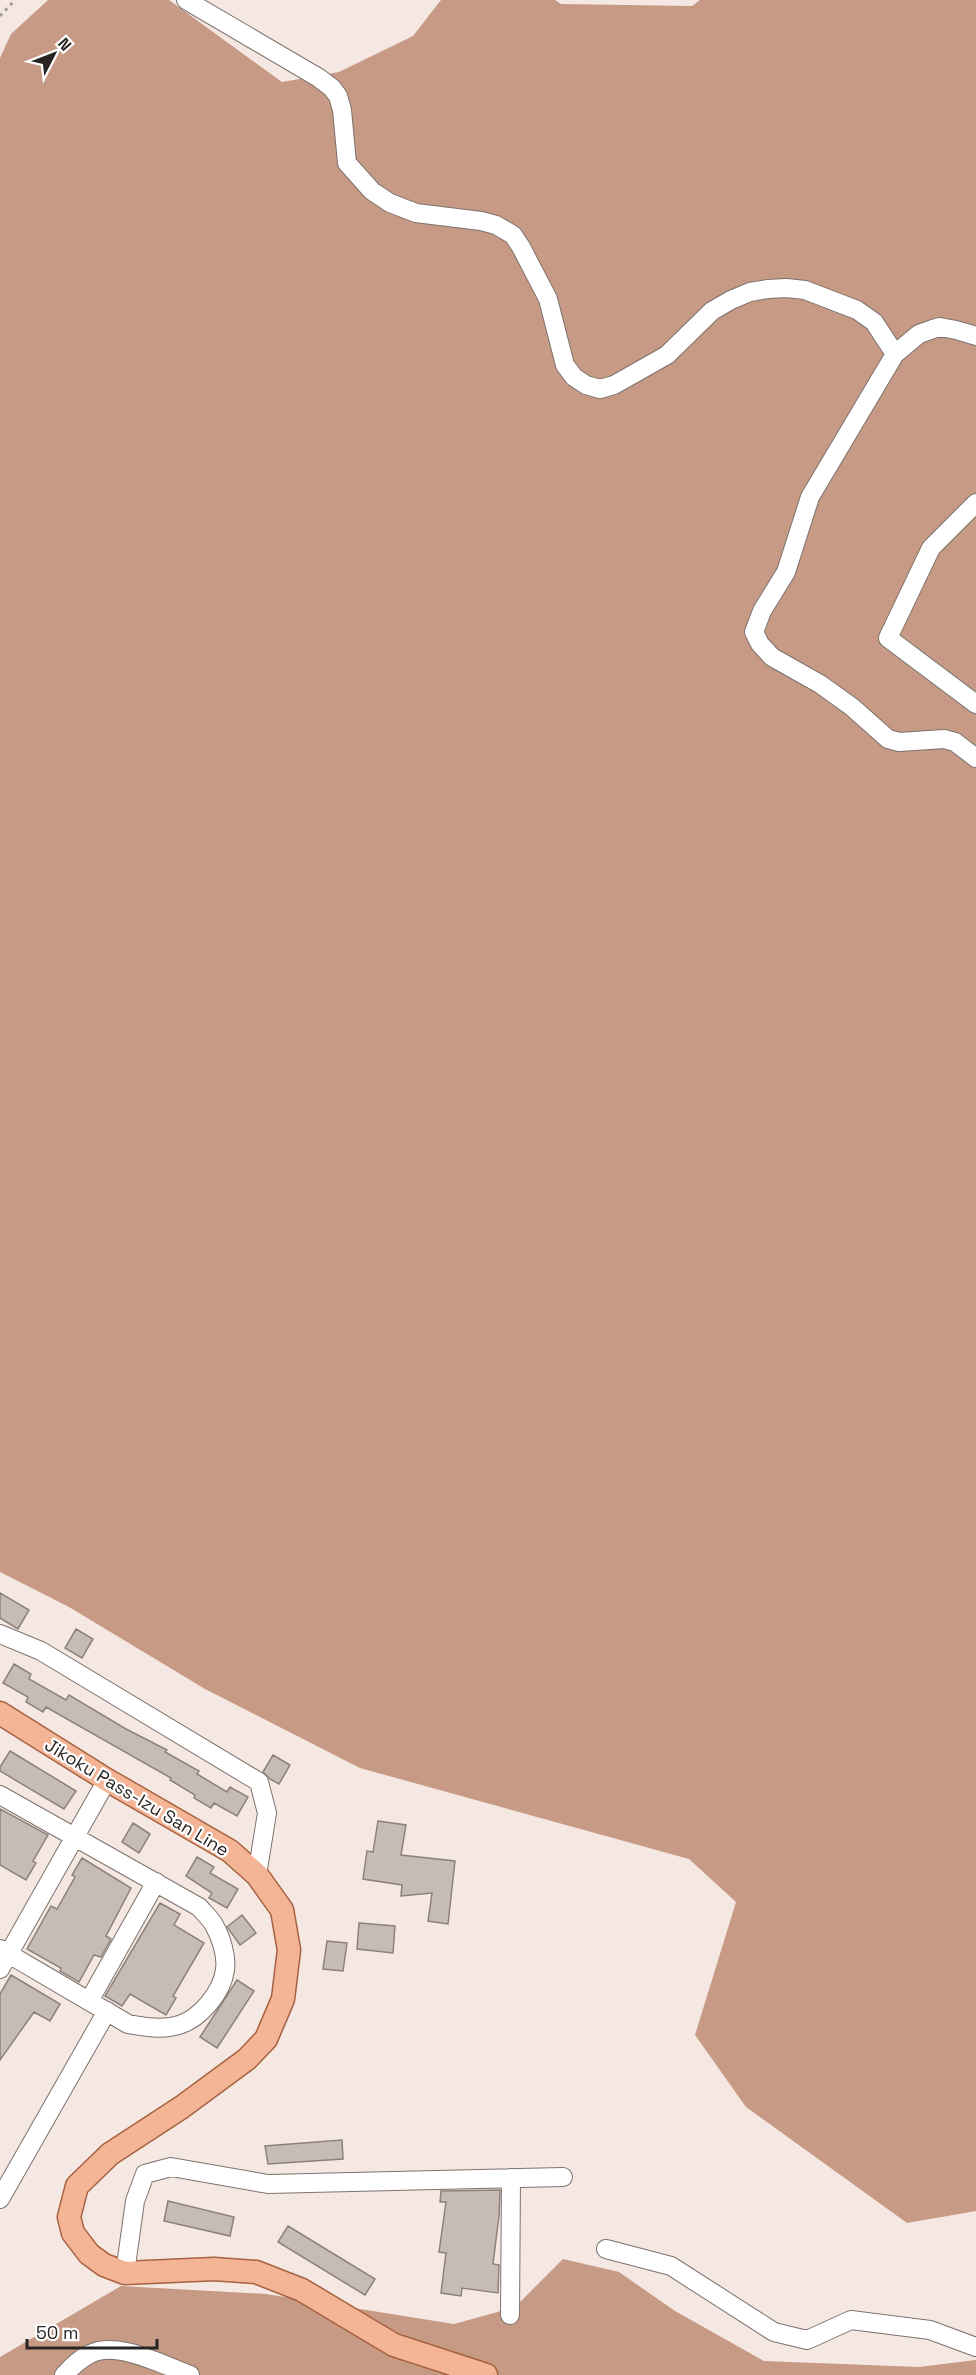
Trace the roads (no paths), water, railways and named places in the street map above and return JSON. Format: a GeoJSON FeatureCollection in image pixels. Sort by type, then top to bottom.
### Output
{"type":"FeatureCollection","features":[{"type":"Feature","properties":{"kind":"main road","name":"Jikoku Pass-Izu San Line"},"geometry":{"type":"LineString","coordinates":[[0,1713],[107,1780],[231,1851],[257,1875],[282,1910],[289,1950],[283,1999],[266,2039],[247,2059],[110,2154],[77,2186],[69,2217],[73,2233],[89,2254],[104,2265],[124,2273],[214,2269],[256,2272],[302,2290],[394,2345],[486,2375]]}},
{"type":"Feature","properties":{"kind":"street"},"geometry":{"type":"LineString","coordinates":[[186,0],[319,78],[332,88],[338,96],[342,110],[346,163],[372,191],[390,203],[416,213],[481,221],[496,225],[513,236],[548,298],[565,365],[574,377],[586,385],[600,389],[615,385],[667,355],[712,311],[741,296],[768,289],[805,290],[857,310],[874,322],[895,354]]}},
{"type":"Feature","properties":{"kind":"street"},"geometry":{"type":"LineString","coordinates":[[976,336],[940,327],[919,334],[895,354],[810,497],[786,572],[762,611],[754,632],[760,644],[772,657],[820,684],[852,707],[888,739],[899,742],[944,739],[955,742],[976,758]]}},
{"type":"Feature","properties":{"kind":"street"},"geometry":{"type":"LineString","coordinates":[[976,503],[931,548],[888,638],[976,704]]}},
{"type":"Feature","properties":{"kind":"street"},"geometry":{"type":"LineString","coordinates":[[0,1634],[41,1651],[259,1782],[267,1813],[257,1875]]}},
{"type":"Feature","properties":{"kind":"street"},"geometry":{"type":"LineString","coordinates":[[0,1795],[76,1838],[156,1882],[199,1907],[214,1924],[223,1948],[226,1969],[220,1986],[210,2002],[180,2025],[144,2027],[128,2024],[89,2001],[3,1957],[76,1838],[107,1780]]}},
{"type":"Feature","properties":{"kind":"street"},"geometry":{"type":"LineString","coordinates":[[89,2001],[156,1882]]}},
{"type":"Feature","properties":{"kind":"street"},"geometry":{"type":"LineString","coordinates":[[0,2199],[107,2011]]}},
{"type":"Feature","properties":{"kind":"street"},"geometry":{"type":"LineString","coordinates":[[124,2273],[135,2201],[145,2174],[171,2167],[268,2184],[563,2177]]}},
{"type":"Feature","properties":{"kind":"street"},"geometry":{"type":"LineString","coordinates":[[510,2315],[511,2178]]}},
{"type":"Feature","properties":{"kind":"street"},"geometry":{"type":"LineString","coordinates":[[606,2249],[671,2266],[774,2332],[807,2340],[851,2320],[930,2330],[976,2347]]}},
{"type":"Feature","properties":{"kind":"street"},"geometry":{"type":"LineString","coordinates":[[64,2375],[78,2361],[92,2352],[119,2349],[190,2375]]}}]}
